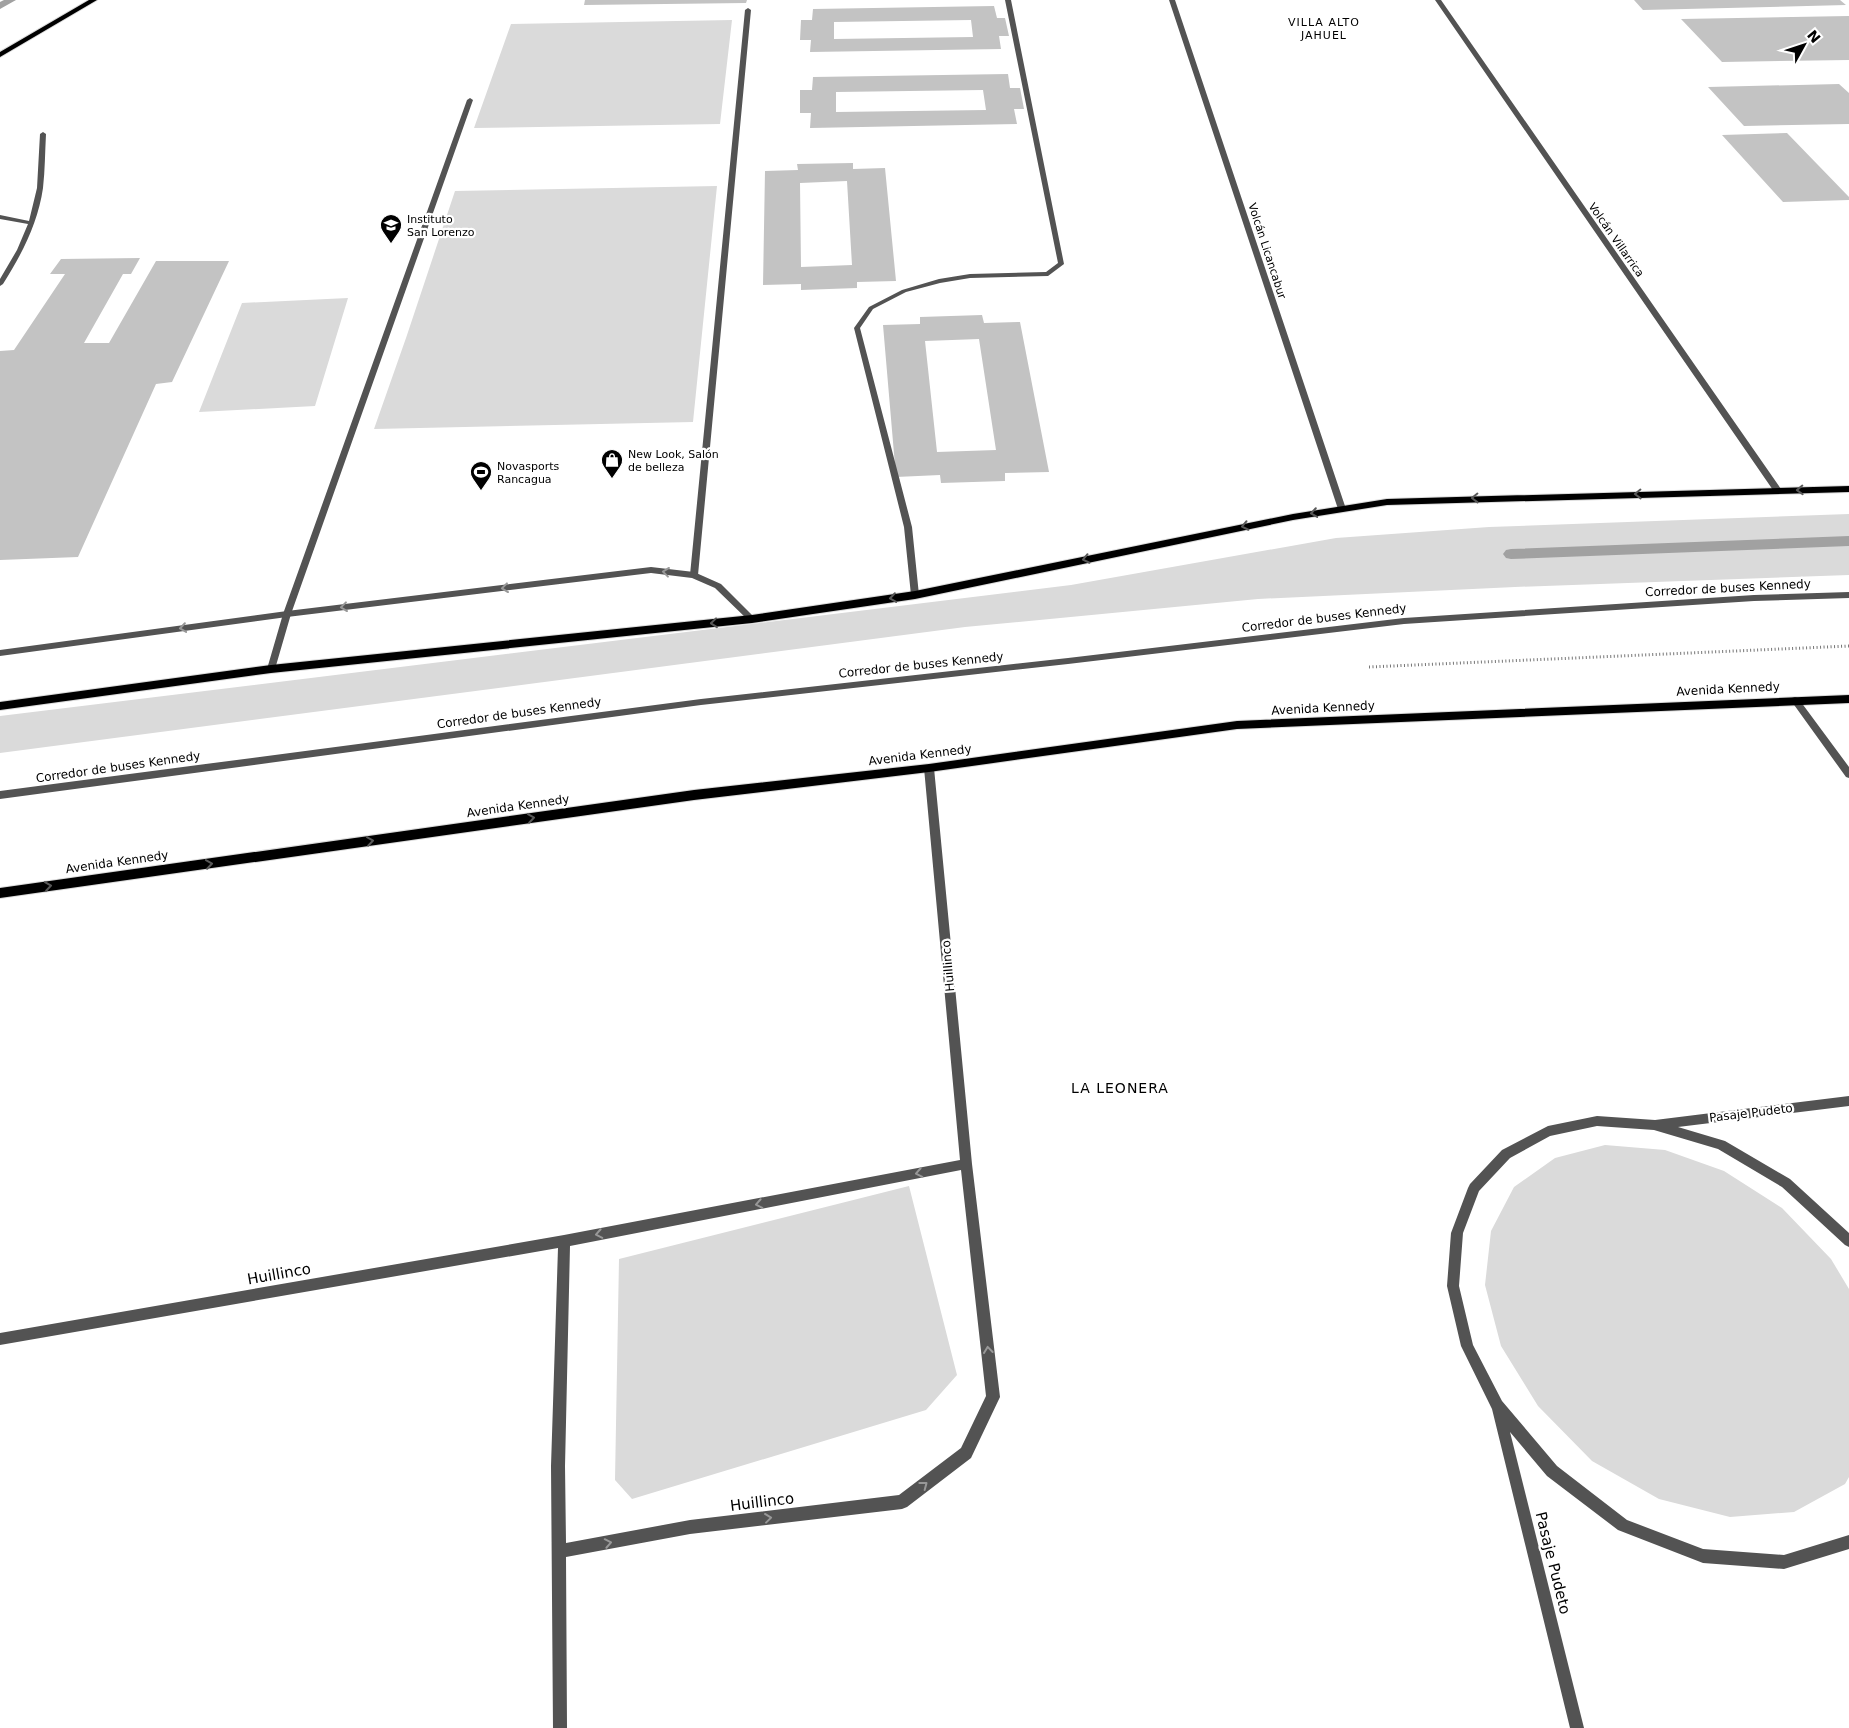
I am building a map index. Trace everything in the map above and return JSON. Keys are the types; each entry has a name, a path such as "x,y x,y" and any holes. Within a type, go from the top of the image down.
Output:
{"main road":[{"path":"0,55 94,0"},
{"path":"0,706 271,669 752,619 915,595 1293,516 1386,502 1437,499 1849,489"},
{"name":"Avenida Kennedy","path":"0,892 694,795 930,768 1238,725 1849,699"}],"street":[{"path":"915,595 908,527 857,328 871,308 904,291 939,281 970,276 1048,274 1061,264 1008,0"},
{"name":"Volcán Licancabur","path":"1172,0 1342,509"},
{"name":"Volcán Villarrica","path":"1438,0 1778,491"},
{"path":"694,575 748,10"},
{"path":"271,669 287,614 470,100"},
{"path":"0,284 32,223 40,189 43,134"},
{"path":"0,217 32,223"},
{"path":"0,653 287,614 651,570 694,575 718,586 752,619"},
{"name":"Corredor de buses Kennedy","path":"0,795 701,702 1404,621 1754,598 1849,595"},
{"path":"1795,700 1849,774"},
{"name":"Huillinco","path":"560,1552 690,1527 902,1502 966,1453 993,1397 966,1164 930,768"},
{"name":"Pasaje Pudeto","path":"1577,1728 1497,1406 1467,1346 1453,1286 1457,1233 1474,1188 1506,1154 1548,1131 1597,1121 1654,1125 1849,1101"},
{"name":"Pasaje Pudeto","path":"1654,1125 1721,1145 1778,1179 1794,1190 1849,1242"},
{"name":"Huillinco","path":"0,1339 564,1241 966,1164"},
{"path":"560,1728 558,1466 564,1241"},
{"name":"Pasaje Pudeto","path":"1497,1406 1552,1471 1623,1525 1703,1556 1784,1562 1849,1542"}],"shaded area":[{"path":"732,20 720,124 474,128 511,24"},
{"path":"717,186 693,422 374,429 455,191"},
{"path":"348,298 315,406 199,412 242,303"},
{"path":"1849,514 1849,575 1515,587 1258,599 965,627 0,753 0,716 1071,585 1336,538 1489,527"},
{"path":"1605,1145 1665,1150 1724,1171 1782,1208 1831,1259 1849,1289 1849,1477 1845,1484 1794,1512 1730,1517 1659,1499 1592,1461 1538,1406 1501,1346 1485,1285 1491,1231 1514,1187 1555,1158"},
{"path":"909,1186 957,1375 926,1410 632,1499 615,1480 619,1259"}],"building":[{"path":"585,0 747,0 746,3 584,5"},
{"path":"1634,0 1840,0 1846,5 1643,10"},
{"path":"994,6 997,18 1005,18 1009,36 999,36 1001,49 810,52 811,40 800,40 801,20 812,20 813,9","holes":["971,20 973,37 834,39 834,22"]},
{"path":"1849,16 1849,60 1722,62 1681,19"},
{"path":"1008,74 1010,88 1020,88 1024,109 1014,109 1017,124 810,128 811,113 800,113 800,90 812,90 813,77","holes":["983,90 986,110 836,112 836,92"]},
{"path":"1839,84 1849,93 1849,124 1744,126 1708,87"},
{"path":"1787,133 1849,197 1849,200 1783,202 1722,135"},
{"path":"853,163 853,169 885,168 896,281 857,282 857,288 801,290 801,284 763,285 765,171 798,170 797,164","holes":["847,181 852,265 801,267 800,183"]},
{"path":"140,258 131,274 123,274 84,343 109,343 156,261 229,261 172,382 156,384 78,557 0,560 0,351 14,350 65,274 50,274 61,259"},
{"path":"982,315 984,323 1020,322 1049,472 1005,473 1005,481 941,483 940,475 896,477 883,325 920,324 920,317","holes":["979,339 996,450 937,452 925,341"]}],"waterway":[{"path":"0,6 11,0"},
{"path":"1511,554 1849,541"}],"place":[{"name":"Instituto San Lorenzo","path":"391,244"},
{"name":"New Look, Salón de belleza","path":"612,479"},
{"name":"Novasports Rancagua","path":"481,491"}],"district":[{"name":"VILLA ALTO JAHUEL","path":"1324,28"},
{"name":"LA LEONERA","path":"1120,1088"}]}
